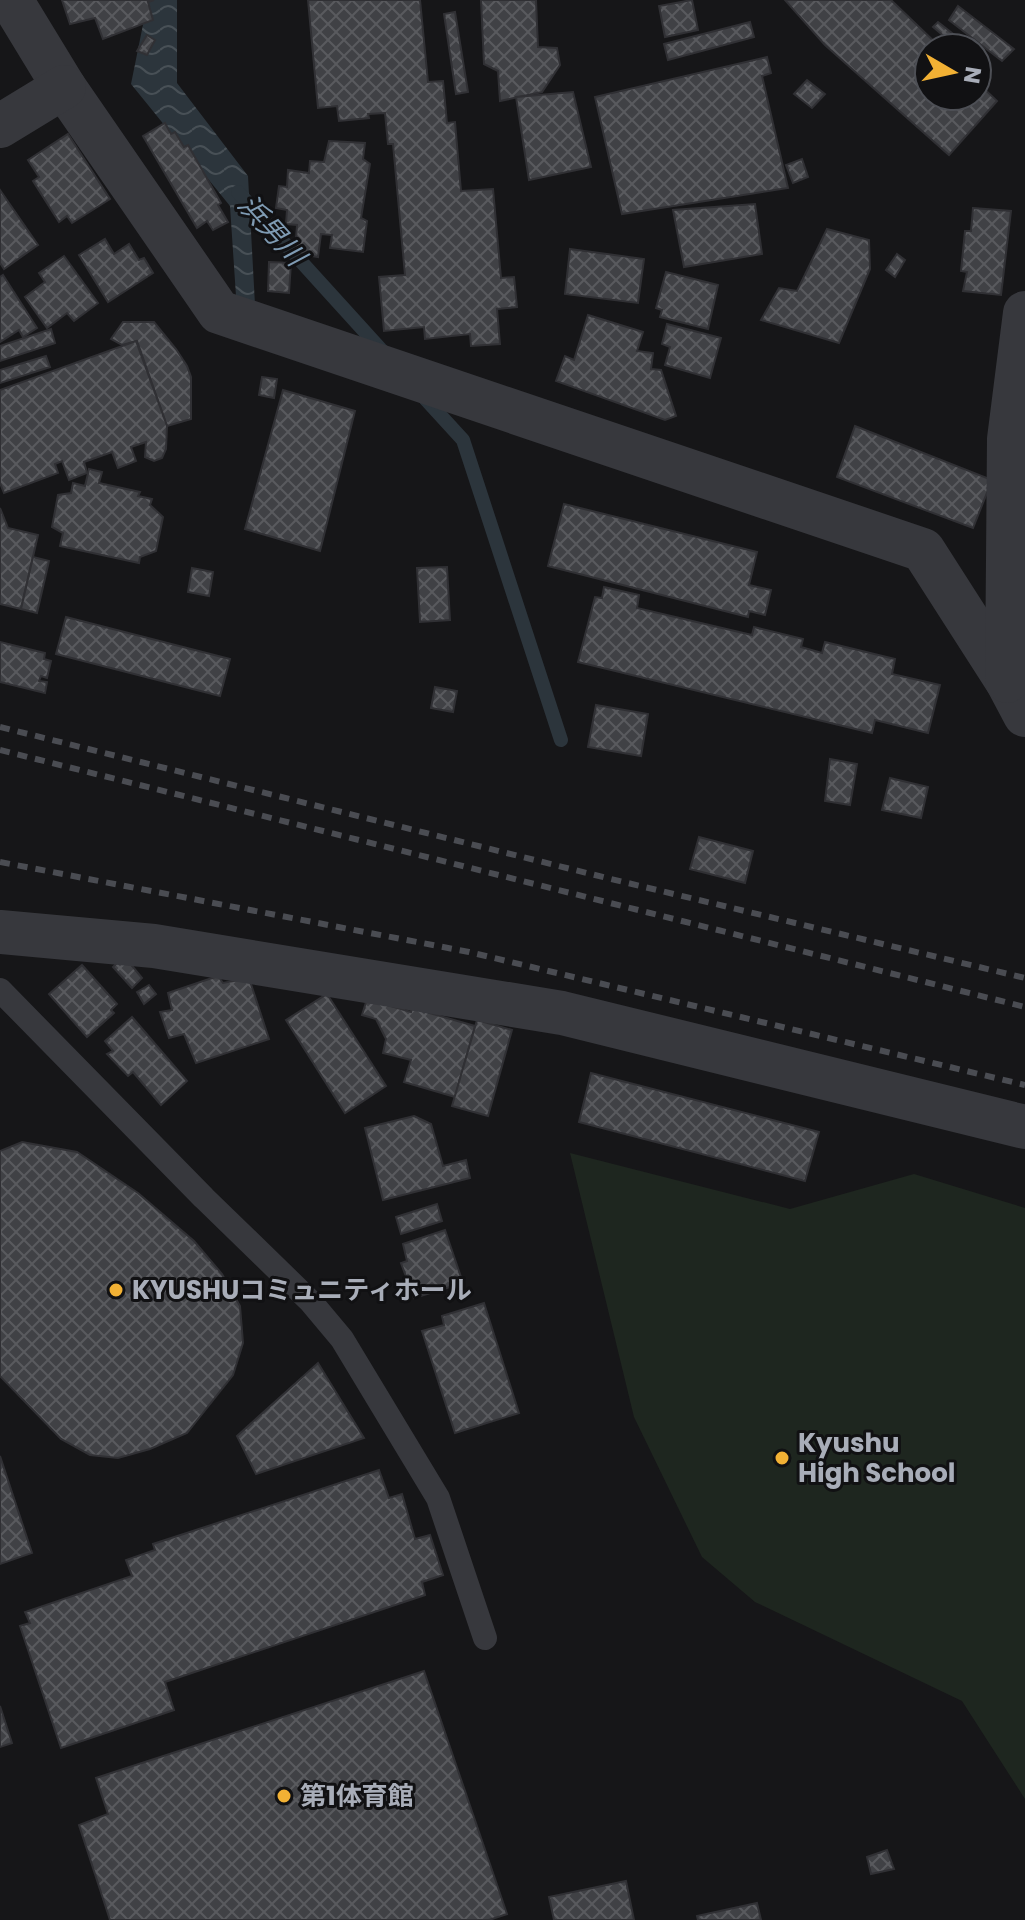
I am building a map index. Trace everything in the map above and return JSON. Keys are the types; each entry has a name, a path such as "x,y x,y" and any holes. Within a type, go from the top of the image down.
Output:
{"street":[{"path":"11,0 64,87 219,312 923,550 1016,698"},
{"path":"0,126 64,87"},
{"path":"1016,698 1009,439 1025,313"},
{"path":"0,932 154,946 562,1013 1025,1127"}],"lane":[{"path":"0,990 311,1302 342,1339 438,1498 485,1638"}],"shaded area":[{"path":"570,1153 790,1209 914,1174 1025,1208 1025,1799 962,1701 755,1602 702,1557 634,1417"}],"water":[{"path":"148,0 177,0 177,83 248,176 255,305 236,296 230,206 131,84"}],"building":[{"path":"62,0 154,0 148,2 153,20 103,39 95,18 70,24"},
{"path":"308,0 420,0 428,82 443,81 447,123 455,122 461,191 493,189 501,278 514,277 517,307 497,309 500,344 471,346 470,334 425,339 424,327 384,331 379,277 405,275 393,144 388,144 385,113 339,121 337,106 318,108"},
{"path":"481,0 536,0 538,47 557,48 560,65 542,92 500,101 498,71 484,64"},
{"path":"692,0 698,30 665,37 659,6"},
{"path":"785,0 891,0 924,32 913,32 913,112 987,112 949,155 825,45"},
{"path":"958,6 992,32 965,32 949,20"},
{"path":"455,12 468,92 456,94 444,14"},
{"path":"750,22 754,37 668,60 664,44"},
{"path":"938,22 951,32 939,32 933,27"},
{"path":"993,33 1014,49 1002,61 993,54"},
{"path":"147,35 155,40 147,55 137,51"},
{"path":"767,57 771,73 762,76 788,188 622,214 595,97"},
{"path":"807,80 825,94 812,108 794,94"},
{"path":"573,92 591,167 529,180 516,97"},
{"path":"165,123 184,147 188,145 221,203 218,205 228,222 213,230 207,221 197,228 143,136"},
{"path":"68,134 110,199 72,223 67,216 59,222 33,181 39,177 28,160"},
{"path":"329,141 365,143 363,159 370,164 361,218 367,221 363,252 330,248 332,235 321,234 318,257 295,253 297,225 286,224 287,210 276,208 279,186 287,187 288,170 309,173 310,161 324,162"},
{"path":"802,159 808,177 793,183 786,165"},
{"path":"0,190 38,245 4,269 0,263"},
{"path":"755,204 762,254 684,267 673,210"},
{"path":"973,208 1011,211 1001,295 963,291 967,272 961,271 965,231 971,231"},
{"path":"827,229 869,240 870,269 839,343 761,320 779,288 797,291"},
{"path":"105,239 114,254 129,244 139,260 144,258 153,273 108,302 79,255"},
{"path":"570,249 644,259 638,303 565,294"},
{"path":"897,254 905,260 895,277 886,270"},
{"path":"64,256 98,303 74,321 67,313 47,328 25,297 45,282 39,273"},
{"path":"269,262 291,263 289,293 268,291"},
{"path":"666,272 718,285 708,329 660,317 662,310 656,308"},
{"path":"3,275 37,328 23,337 19,330 0,342 0,277"},
{"path":"588,315 643,332 637,351 653,353 651,369 661,370 676,416 665,420 556,381 565,356 574,360"},
{"path":"123,322 154,322 176,349 191,377 191,419 167,426 137,341 122,345 111,339"},
{"path":"667,324 721,338 710,378 665,365 670,347 662,344"},
{"path":"51,329 55,343 0,361 0,346"},
{"path":"136,341 167,426 166,449 162,458 154,461 145,457 146,442 131,447 136,461 118,468 112,452 84,462 87,473 69,480 62,461 55,464 58,473 4,493 0,483 0,390"},
{"path":"46,356 50,367 0,383 0,370"},
{"path":"262,377 277,379 274,398 259,395"},
{"path":"283,390 355,411 320,551 245,529"},
{"path":"855,426 992,480 973,528 837,477"},
{"path":"89,469 102,472 99,483 140,492 138,496 152,499 150,505 163,517 156,551 140,557 139,563 60,546 63,533 52,527 58,495 71,493 73,483 85,486"},
{"path":"564,504 757,552 749,585 771,590 765,615 749,611 748,617 548,566"},
{"path":"0,508 8,528 38,535 21,609 0,604"},
{"path":"33,557 49,561 37,613 21,609"},
{"path":"447,567 450,620 420,622 417,568"},
{"path":"192,568 213,572 209,596 188,592"},
{"path":"604,587 639,595 637,608 752,635 754,627 803,639 801,647 822,653 825,642 895,659 892,674 940,685 928,733 875,720 872,733 578,662 595,597 602,598"},
{"path":"66,617 230,659 220,696 56,654"},
{"path":"0,642 45,653 44,659 51,661 47,678 41,676 39,681 47,682 45,693 0,682"},
{"path":"435,687 457,691 453,712 431,708"},
{"path":"596,705 648,714 641,756 588,747"},
{"path":"830,759 857,764 850,805 825,801"},
{"path":"890,778 928,787 921,818 882,810"},
{"path":"699,837 753,851 745,883 690,869"},
{"path":"124,956 142,978 132,988 113,967"},
{"path":"82,965 117,1004 111,1010 114,1013 87,1037 49,994"},
{"path":"218,976 223,983 249,978 269,1039 196,1063 184,1034 169,1038 160,1012 172,1010 168,993"},
{"path":"149,985 156,994 144,1004 137,992"},
{"path":"327,994 386,1086 345,1113 286,1020"},
{"path":"367,999 475,1026 455,1097 404,1082 411,1060 383,1053 386,1039 376,1019 362,1015"},
{"path":"132,1017 187,1081 161,1105 133,1072 128,1076 107,1054 113,1051 105,1041"},
{"path":"477,1020 512,1030 488,1116 452,1106"},
{"path":"591,1073 819,1132 805,1181 579,1122"},
{"path":"414,1116 431,1124 443,1166 466,1160 470,1178 383,1200 365,1128"},
{"name":"KYUSHUコミュニティホール","path":"22,1142 77,1152 138,1193 194,1241 222,1274 240,1306 243,1343 233,1375 187,1433 150,1449 118,1458 90,1455 61,1439 0,1376 0,1151"},
{"path":"437,1204 442,1221 401,1234 396,1217"},
{"path":"445,1230 463,1283 414,1298 401,1263 407,1261 403,1244"},
{"path":"484,1303 519,1413 455,1433 422,1331 444,1325 442,1316"},
{"path":"318,1363 364,1438 256,1474 237,1436"},
{"path":"0,1456 32,1553 0,1564"},
{"path":"379,1470 389,1498 402,1494 415,1539 430,1535 443,1575 422,1582 425,1595 165,1682 174,1710 61,1748 20,1626 30,1623 25,1612 132,1576 126,1560 155,1550 153,1544"},
{"name":"第1体育館","path":"424,1671 507,1914 489,1920 110,1920 79,1825 108,1814 96,1778"},
{"path":"0,1706 12,1743 0,1747"},
{"path":"887,1850 894,1869 871,1874 867,1857"},
{"path":"626,1881 634,1920 554,1920 549,1897"},
{"path":"757,1903 761,1920 698,1920 697,1916"}],"waterway":[{"name":"浜男川","path":"238,192 385,354"},
{"path":"420,393 463,440 561,740"}],"railway":[{"path":"0,727 1025,978"},
{"path":"0,750 1025,1007"},
{"path":"0,862 469,952 1025,1085"}],"place":[{"name":"KYUSHUコミュニティホール","path":"116,1290"},
{"name":"Kyushu High School","path":"782,1458"},
{"name":"第1体育館","path":"284,1796"}]}
